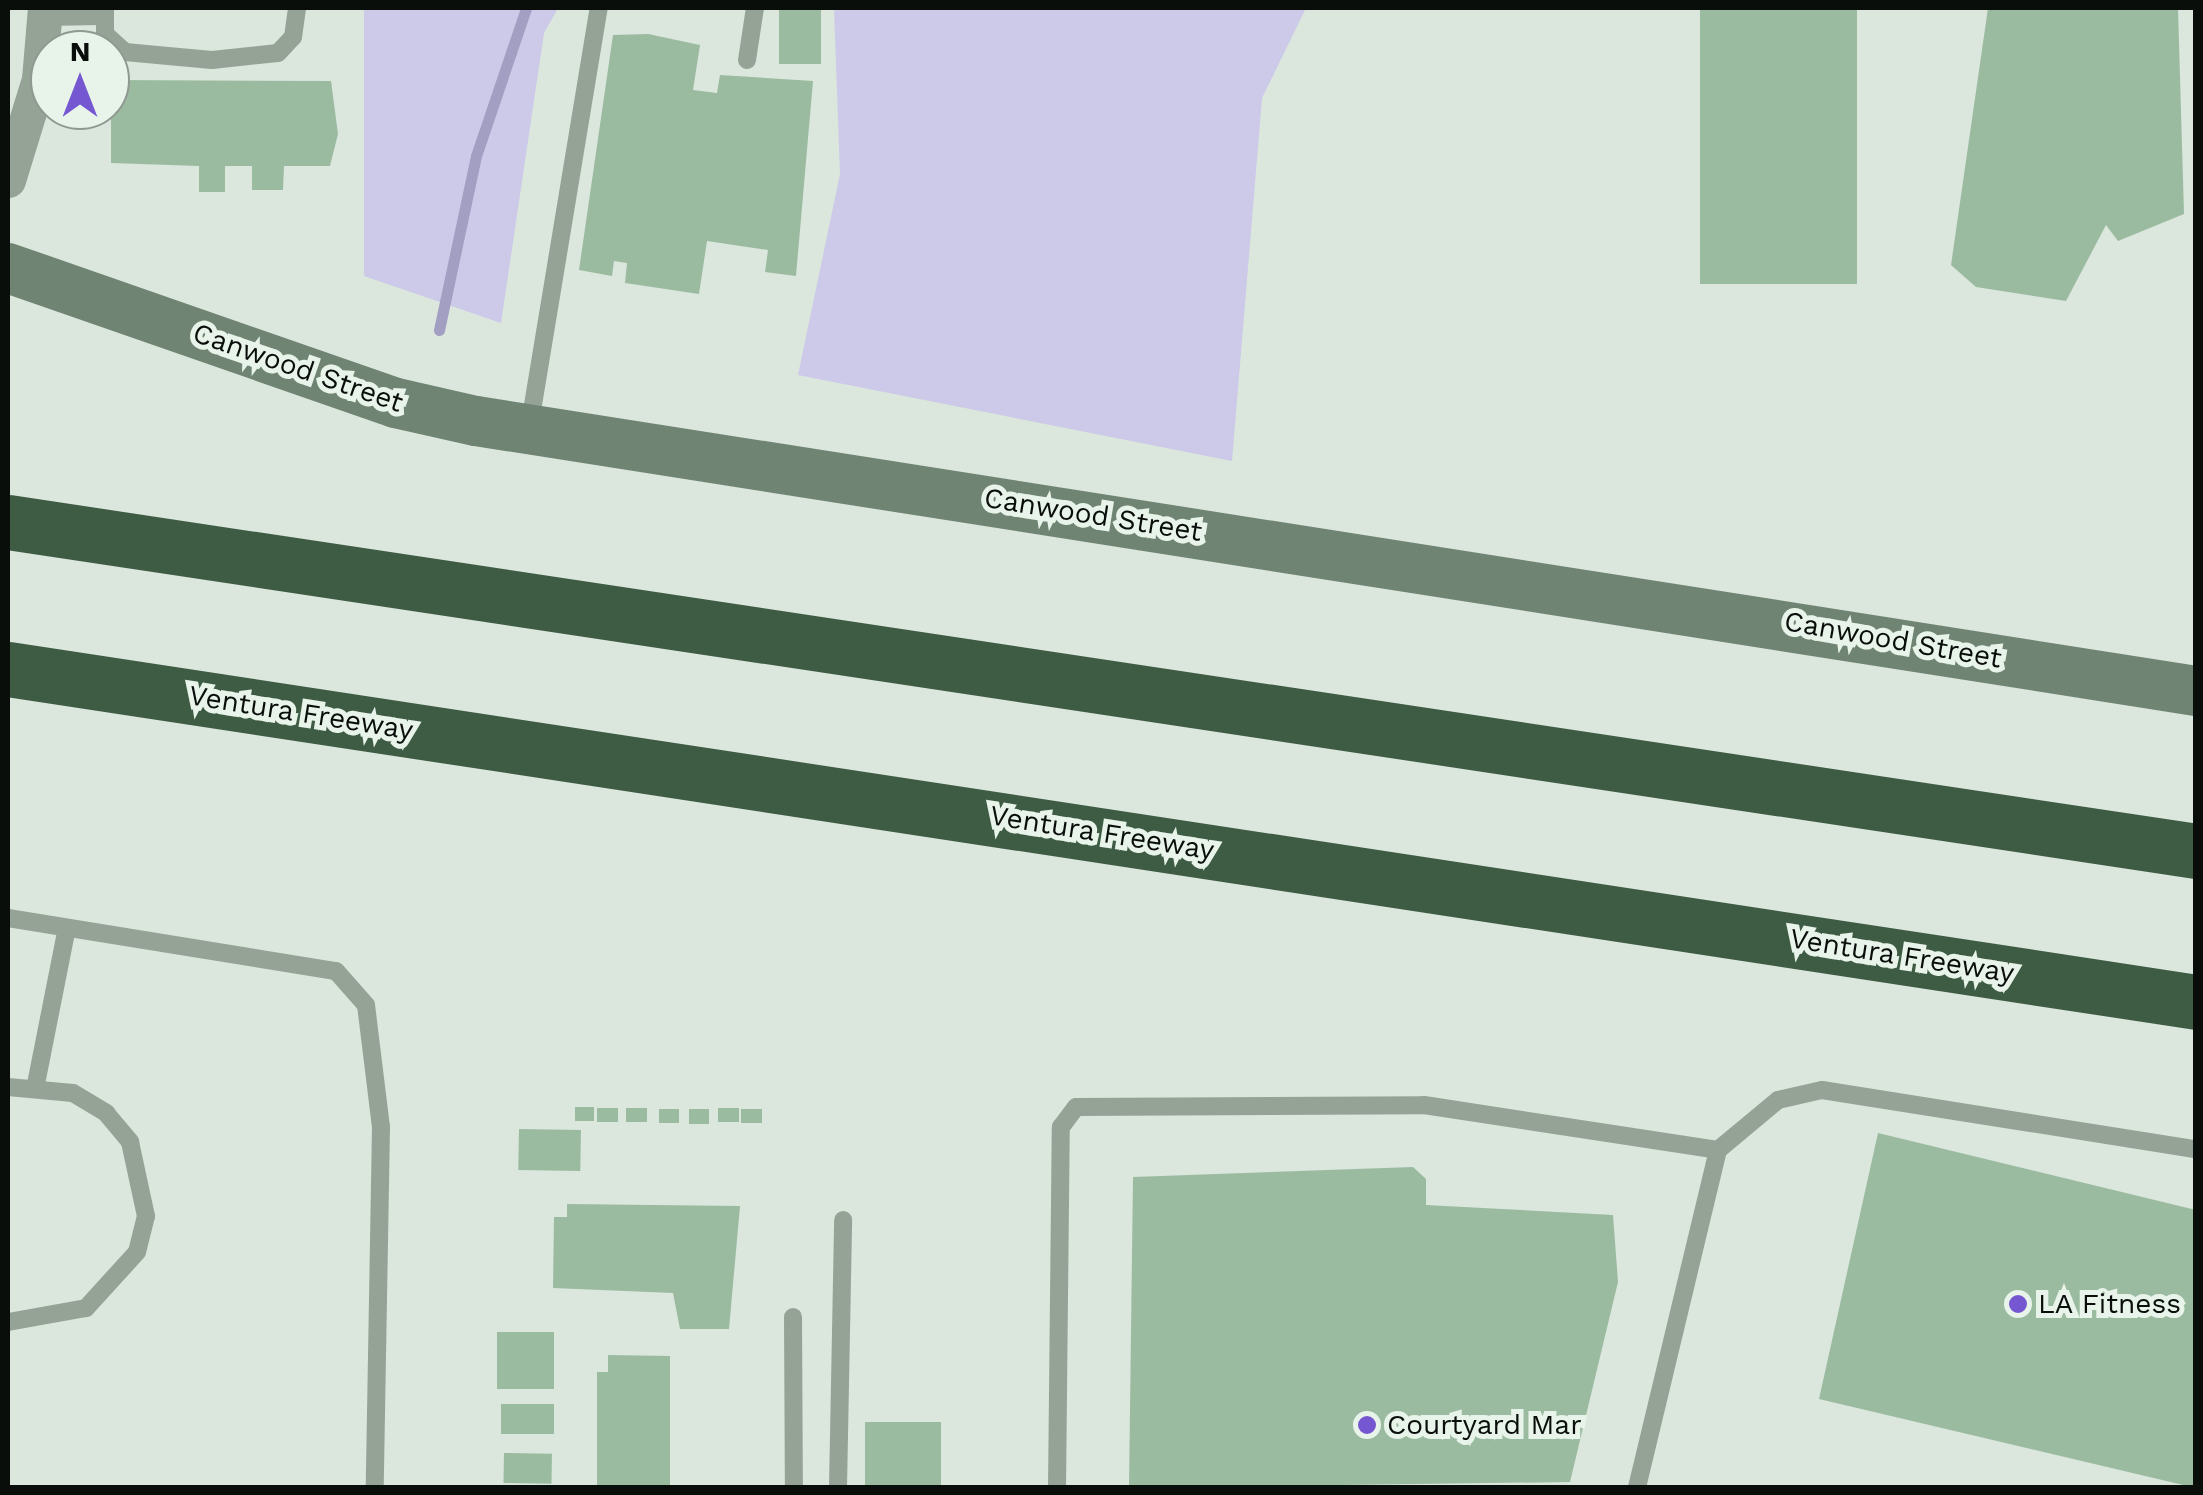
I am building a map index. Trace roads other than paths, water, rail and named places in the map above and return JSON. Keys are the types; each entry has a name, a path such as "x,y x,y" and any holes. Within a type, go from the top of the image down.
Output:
{"highway":[{"path":"8,522 2196,851"},
{"name":"Ventura Freeway","path":"8,669 2196,1002"}],"street":[{"path":"8,180 38,79 45,12"},
{"name":"Canwood Street","path":"8,268 396,403 529,429 2196,691"}],"lane":[{"path":"45,12 103,12 125,52 247,59 278,53 294,38 297,8"},
{"path":"529,429 599,8"},
{"path":"747,60 756,8"},
{"path":"8,918 336,971 366,1004 381,1128 375,1488"},
{"path":"36,1084 67,928"},
{"path":"8,1086 36,1084 106,1113 130,1142 146,1216 136,1252 86,1308 8,1322"},
{"path":"1637,1488 1718,1150 1778,1100 1822,1090 2196,1149"},
{"path":"1057,1488 1061,1128 1076,1107 1424,1105 1718,1150"},
{"path":"838,1488 842,1220"},
{"path":"793,1317 794,1488"}],"waterway":[{"path":"439,330 476,156 526,8"}],"place":[{"name":"LA Fitness","path":"2018,1304"},
{"name":"Courtyard Mar","path":"1367,1425"}]}
